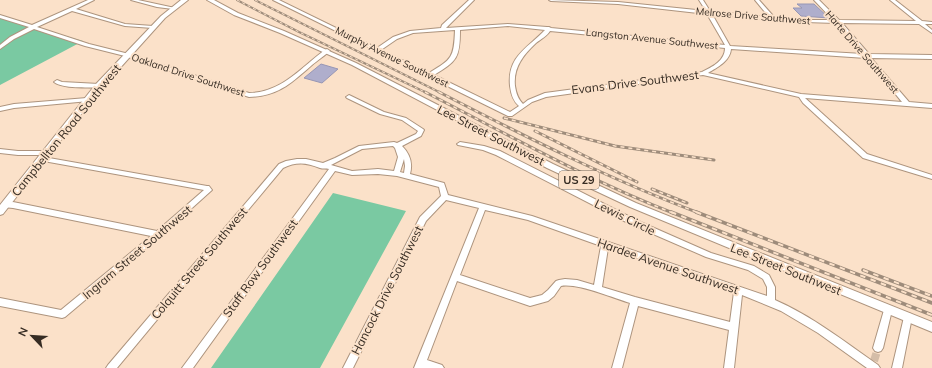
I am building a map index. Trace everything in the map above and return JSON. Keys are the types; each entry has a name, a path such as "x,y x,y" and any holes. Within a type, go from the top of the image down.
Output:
{"main road":[{"name":"Campbellton Road Southwest","path":"0,212 98,86 152,27 177,4 185,0"},
{"path":"177,4 191,0"},
{"name":"Lee Street Southwest","path":"210,0 236,14 327,51 602,191 680,226 932,327"}],"street":[{"path":"0,47 12,38 33,27 92,0"},
{"path":"132,0 152,5 177,4"},
{"name":"Murphy Avenue Southwest","path":"275,0 510,114"},
{"path":"444,29 444,26 472,0"},
{"name":"Melrose Drive Southwest","path":"551,0 618,1 774,20 932,23"},
{"path":"701,0 728,47 727,55 723,62 715,68 703,73"},
{"path":"758,0 774,20"},
{"name":"Harte Drive Southwest","path":"816,0 839,22 907,104"},
{"path":"892,0 932,32"},
{"path":"72,9 125,25 152,27"},
{"name":"Oakland Drive Southwest","path":"0,16 87,45 127,55 249,95 262,95 281,88 327,51"},
{"name":"Langston Avenue Southwest","path":"377,50 395,38 405,34 444,29 508,24 728,47 866,56 932,56"},
{"path":"429,76 449,63 456,56 458,50 458,28"},
{"path":"522,106 516,101 512,88 512,76 515,65 526,48 547,32 549,28"},
{"name":"Evans Drive Southwest","path":"510,114 537,97 558,92 703,73 801,96 932,106"},
{"path":"56,82 61,84 98,86"},
{"path":"801,96 805,102 865,156 932,177"},
{"path":"349,97 382,113 404,119 421,130 419,135 397,146"},
{"path":"0,109 14,106 86,100"},
{"path":"322,166 361,147 368,145 394,144 406,155 409,161 409,169 406,176"},
{"name":"Lewis Circle","path":"460,144 484,148 498,153 640,225 709,255 751,268 766,277 771,287 771,303"},
{"path":"396,174 401,157 397,146"},
{"path":"0,151 18,153 46,153"},
{"name":"Ingram Street Southwest","path":"0,302 58,314 68,311 208,190 207,188 48,160 40,160"},
{"name":"Colquitt Street Southwest","path":"111,368 281,166 291,161 298,160 322,166"},
{"path":"322,166 353,173 383,172 396,174 442,185 445,197"},
{"name":"Staff Row Southwest","path":"187,368 333,169"},
{"name":"Hardee Avenue Southwest","path":"445,197 530,218 738,290 784,308 821,330 874,365"},
{"name":"Hancock Drive Southwest","path":"348,368 423,219 445,197"},
{"path":"6,205 13,205 158,234"},
{"path":"439,368 420,365 484,206"},
{"path":"597,289 605,244"},
{"path":"455,277 530,302 545,298 552,293 559,283 565,282 597,289 635,301 733,327"},
{"path":"729,368 738,290"},
{"path":"617,368 635,301"},
{"path":"878,348 888,310"},
{"path":"897,368 908,317"}],"green space":[{"path":"0,17 83,41 0,85"},
{"path":"333,193 406,211 320,368 211,368"}],"building":[{"path":"797,4 814,4 829,18 801,16 793,8 802,8"},
{"path":"321,64 338,69 322,83 304,78"}],"tunnel":[{"path":"874,361 878,348"}],"railway":[{"path":"237,0 299,32 426,93"},
{"path":"255,0 439,92"},
{"path":"439,92 535,141 632,186 699,213"},
{"path":"426,93 579,171 673,213"},
{"path":"504,118 615,146 714,160"},
{"path":"535,131 637,182"},
{"path":"652,189 687,203"},
{"path":"671,212 932,315"},
{"path":"696,212 932,303"},
{"path":"863,270 932,296"}]}
